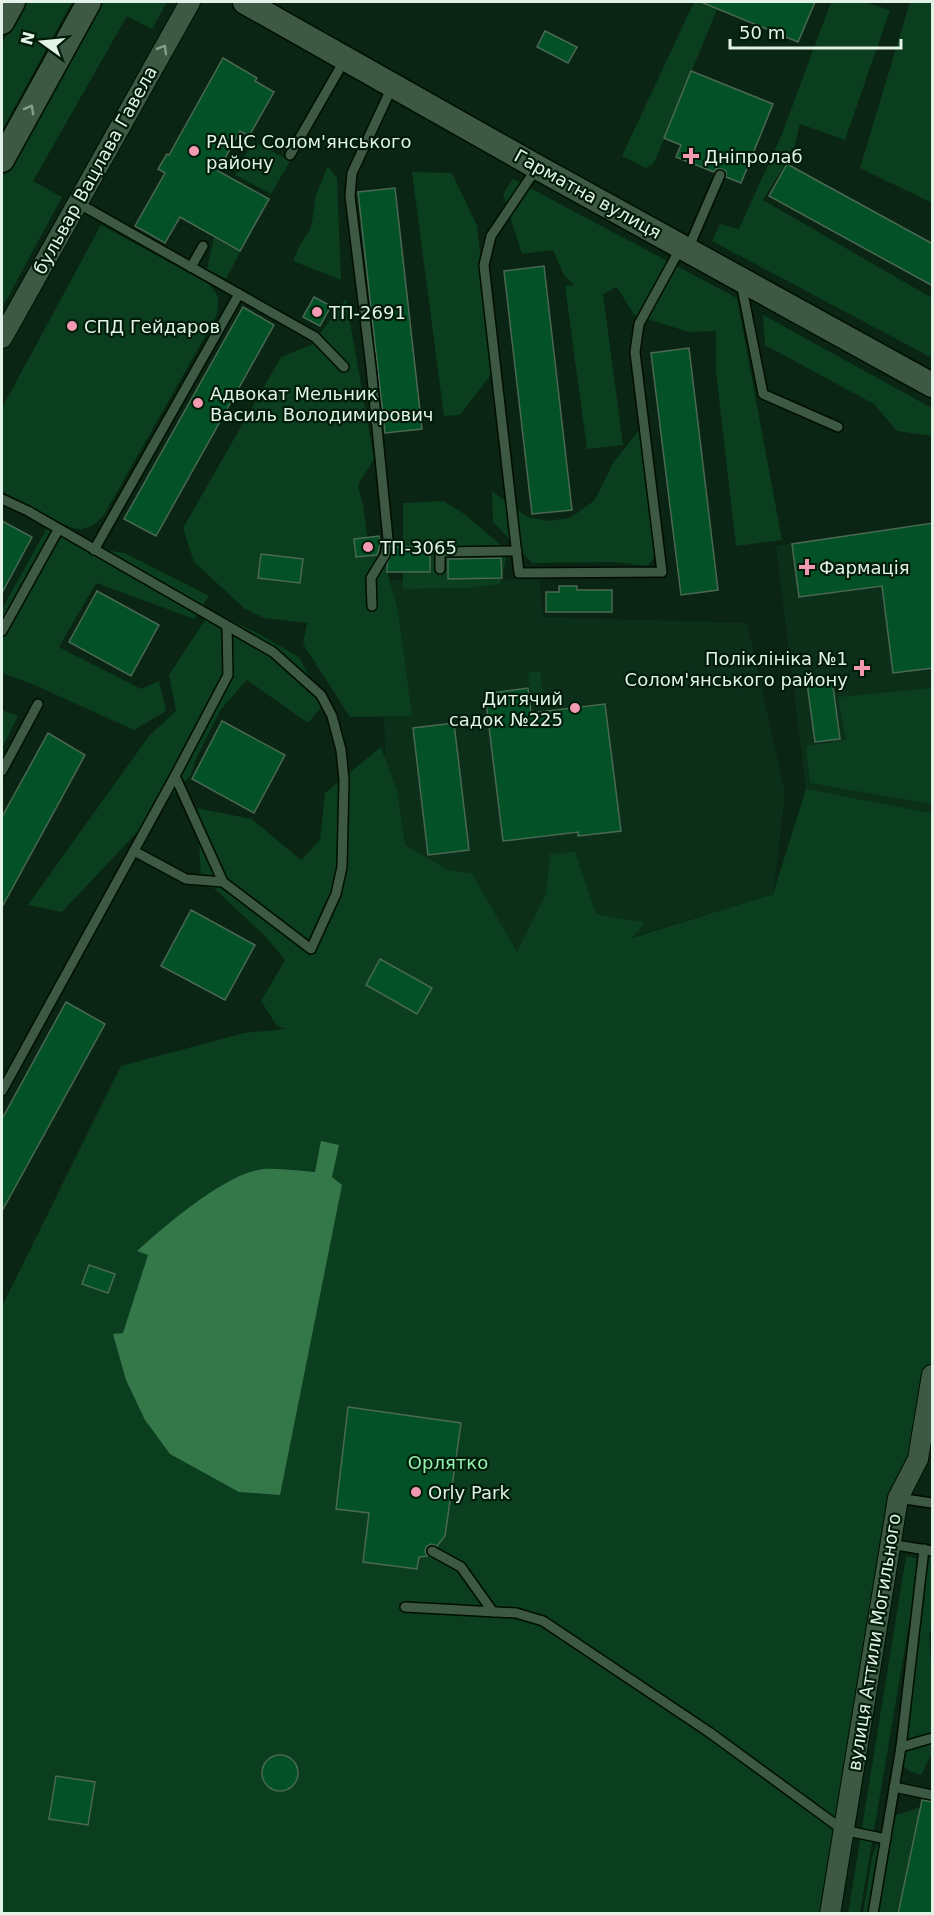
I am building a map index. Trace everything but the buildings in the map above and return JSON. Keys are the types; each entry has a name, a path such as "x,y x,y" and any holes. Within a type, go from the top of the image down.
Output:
{"street":[{"path":"2,22 13,2"},
{"path":"2,160 89,2"},
{"name":"бульвар Вацлава Гавела","path":"2,338 76,202 190,2"},
{"name":"Гарматна вулиця","path":"245,2 537,167 933,385"},
{"name":"вулиця Аттили Могильного","path":"830,1914 898,1498 921,1459 933,1375"}],"lane":[{"path":"290,155 346,59"},
{"path":"372,606 371,578 386,555 388,538 371,367 350,196 352,173 393,85"},
{"path":"537,167 491,236 484,265 519,573 662,572 635,352 639,324 685,247 720,175"},
{"path":"76,202 315,337 345,367"},
{"path":"191,267 203,246"},
{"path":"740,278 763,394 838,427"},
{"path":"94,550 239,294"},
{"path":"2,499 28,511 273,652 321,695 332,716 338,738 344,780 342,867 336,894 310,949 224,882 175,776"},
{"path":"2,631 58,530"},
{"path":"440,569 440,552 517,551"},
{"path":"2,1091 228,675 227,626"},
{"path":"2,771 38,704"},
{"path":"134,851 186,879 224,882"},
{"path":"898,1498 933,1503"},
{"path":"873,1914 901,1747 928,1550 890,1544"},
{"path":"432,1551 461,1567 493,1612"},
{"path":"405,1607 516,1613 543,1621 689,1719 843,1830 886,1839"},
{"path":"901,1747 933,1738"},
{"path":"894,1787 933,1795"}],"shaded area":[{"name":"Поліклініка №1 Солом'янського району","path":"932,523 932,813 806,789 776,546"},
{"name":"Дитячий садок №225","path":"539,579 543,617 747,623 785,793 773,894 445,994 391,950 380,580"},
{"path":"321,1141 339,1145 332,1177 342,1185 280,1495 239,1492 170,1454 145,1420 126,1380 113,1334 123,1333 148,1255 137,1251 197,1202 249,1172 283,1169 315,1172"}],"green space":[{"path":"24,2 72,2 2,130 2,44"},
{"path":"99,2 167,2 152,29 127,16 33,181 62,197 2,308 2,178"},
{"path":"694,2 720,2 654,163 646,168 622,156"},
{"path":"831,2 865,2 890,10 845,140 800,124 793,152 763,200 932,298 932,358 712,241 720,224 739,229 782,134"},
{"path":"910,2 932,2 932,203 860,168"},
{"path":"253,141 290,161 271,194 235,175"},
{"path":"328,166 337,178 341,280 293,261 311,228 316,194"},
{"path":"412,172 452,173 477,226 493,372 460,415 444,416"},
{"path":"513,179 737,298 782,540 736,546 716,372 716,331 689,332 634,315 617,287 603,294 623,445 587,449 565,286 574,285 564,275 553,250 522,254 503,194"},
{"path":"101,225 207,283 217,294 218,306 216,317 104,515 93,525 80,529 53,519 2,491 2,408"},
{"path":"214,237 240,252 226,279 207,269"},
{"path":"346,299 374,459 358,485 368,541 381,550 398,611 412,716 350,717 303,644 307,623 264,618 245,609 194,562 183,528 281,357 311,345"},
{"path":"763,315 932,408 932,436 897,431 874,404 765,345"},
{"path":"639,430 654,549 654,557 648,566 614,562 532,563 493,522 492,491 527,517 549,521 570,518 595,500 613,463"},
{"path":"443,501 463,513 508,551 500,584 468,588 403,589 403,503"},
{"path":"47,528 98,549 125,553 209,596 194,619 96,583 59,647 141,689 159,681 166,711 134,730 2,673 2,609"},
{"path":"211,611 259,634 299,657 324,704 308,723 247,680 221,709 195,761 191,775 62,912 28,905 149,736 176,711 169,675"},
{"path":"540,671 544,702 532,704 528,673"},
{"path":"932,688 932,804 810,783 806,746 846,740 838,697"},
{"path":"2,710 18,716 2,748"},
{"name":"Орлятко","path":"381,747 397,791 405,845 448,870 472,874 517,952 546,894 550,854 575,852 596,914 645,923 632,938 773,894 806,789 932,813 932,1363 916,1458 827,1913 2,1913 2,1306 121,1066 244,1033 286,1029 277,1026 261,1001 285,960 265,936 201,876 197,808 252,819 301,860 320,840 325,793"},
{"path":"932,1552 932,1630 929,1632 932,1678 932,1753 921,1775 909,1771 894,1758 928,1557"},
{"path":"906,1556 920,1559 860,1913 848,1914"},
{"path":"918,1808 932,1812 932,1913 863,1914 872,1857 888,1818"}],"place":[{"name":"РАЦС Солом'янського району","path":"194,151"},
{"name":"Дніпролаб","path":"691,156"},
{"name":"ТП-2691","path":"317,312"},
{"name":"СПД Гейдаров","path":"72,326"},
{"name":"Адвокат Мельник Василь Володимирович","path":"198,403"},
{"name":"ТП-3065","path":"368,547"},
{"name":"Фармація","path":"807,567"},
{"name":"Поліклініка №1 Солом'янського району","path":"862,668"},
{"name":"Дитячий садок №225","path":"575,708"},
{"name":"Orly Park","path":"416,1492"}]}
